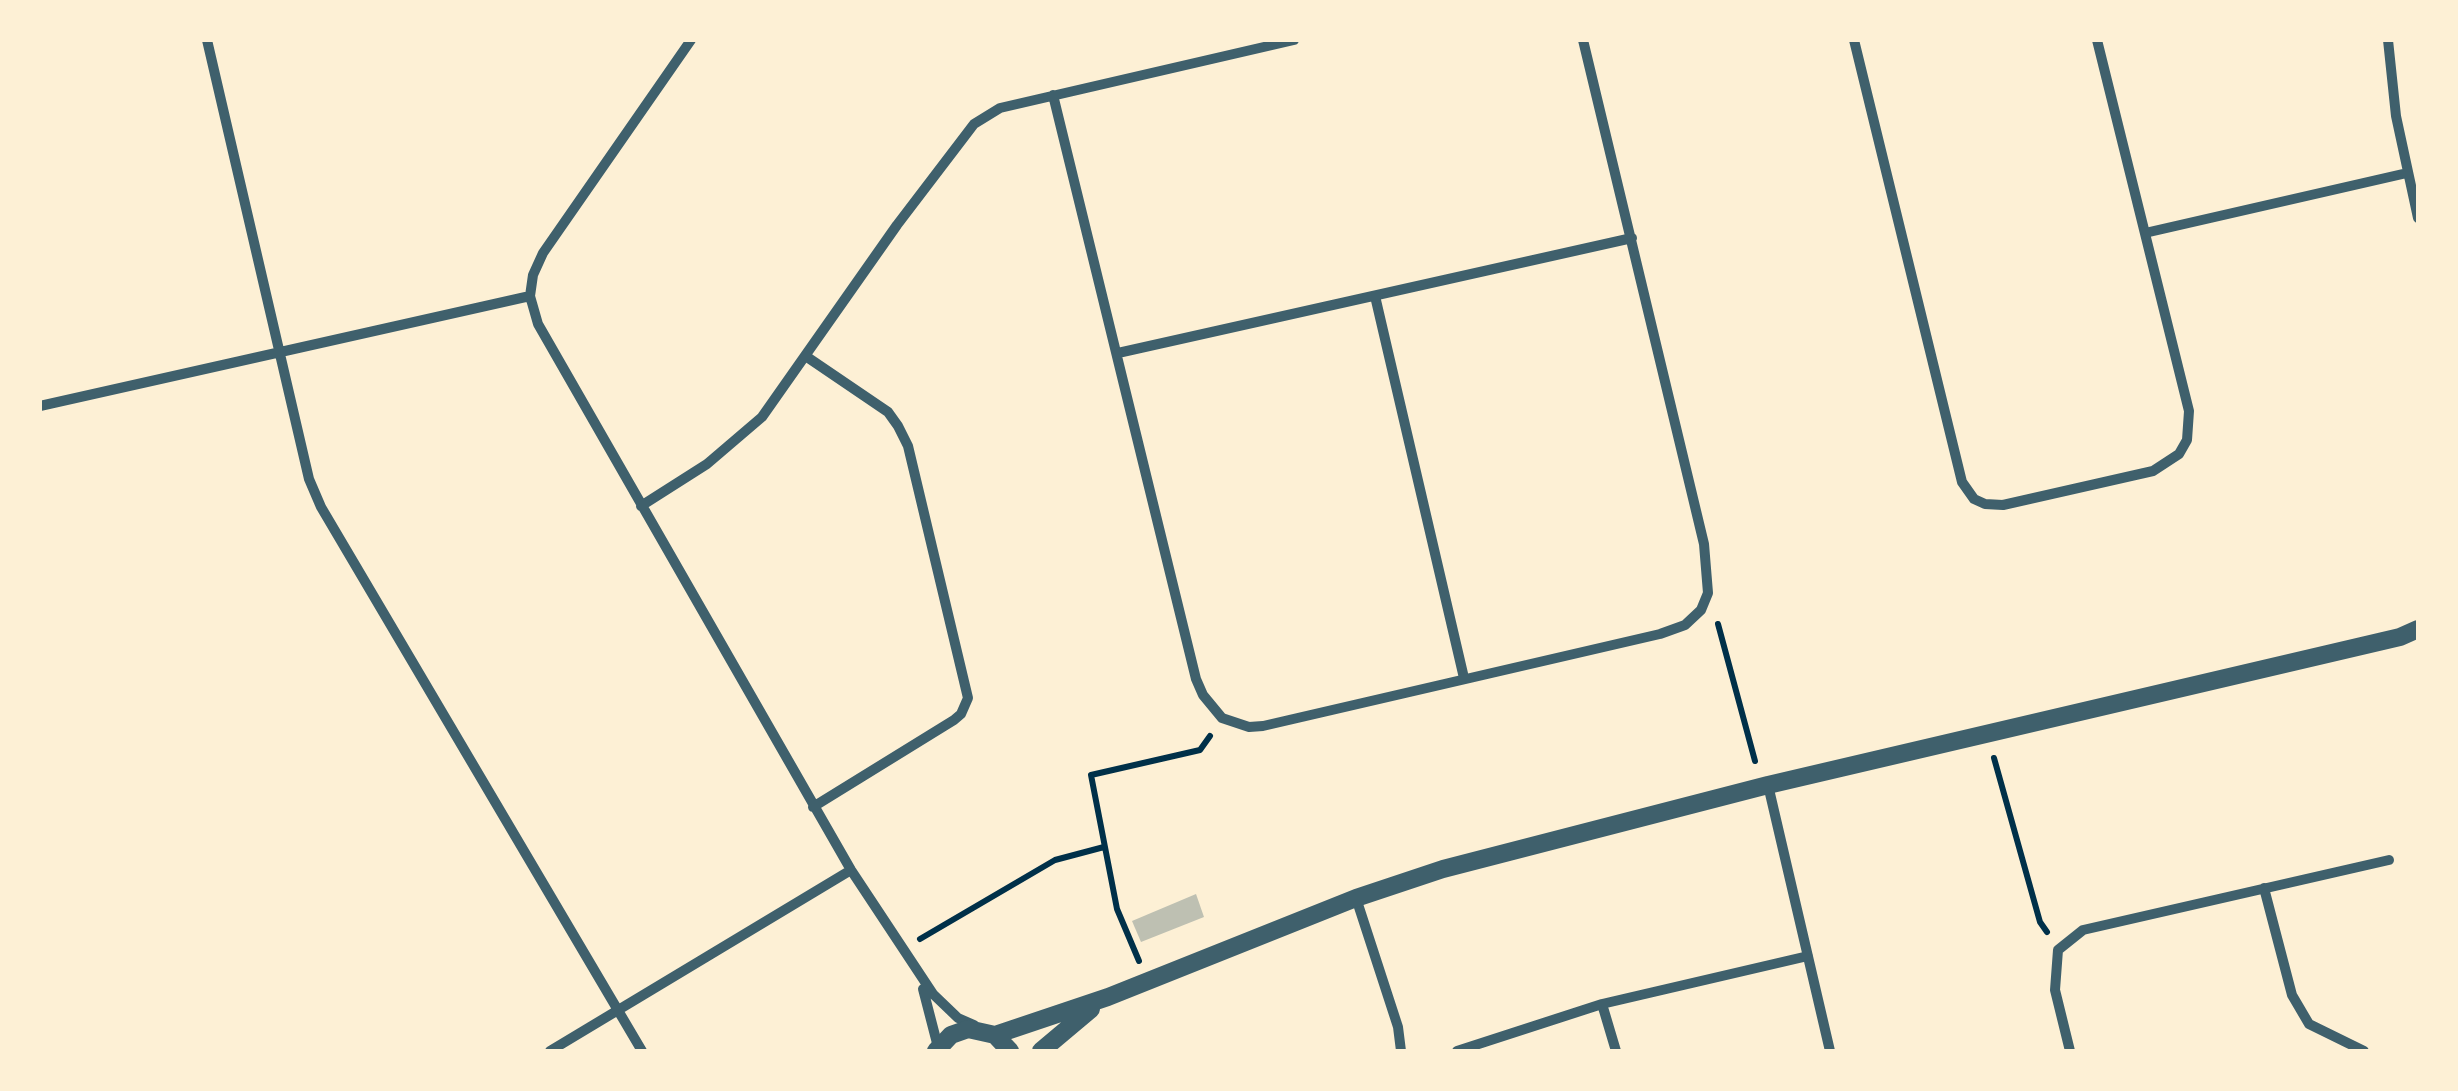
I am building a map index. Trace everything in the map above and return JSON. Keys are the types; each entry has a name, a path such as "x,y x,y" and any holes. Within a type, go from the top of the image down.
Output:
{"street":[{"path":"207,40 309,479 321,508 642,1051"},
{"path":"691,40 543,253 530,296 547,344 813,806 901,949 944,1006 958,1018 990,1033 1010,1051"},
{"path":"641,506 707,464 762,417 974,124 1000,108 1294,40"},
{"path":"1053,95 1196,679 1203,695 1222,718 1249,727 1264,726 1660,634 1685,625 1701,610 1708,593 1704,544 1584,40"},
{"path":"1854,40 1962,482 1974,499 2003,505 2153,471 2179,454 2187,440 2189,411 2097,40"},
{"path":"2388,40 2396,116 2418,218"},
{"path":"2145,233 2406,172"},
{"path":"1118,353 1632,238"},
{"path":"40,406 530,296"},
{"path":"1375,296 1464,678"},
{"path":"807,357 888,412 903,436 968,698 954,720 813,806"},
{"path":"937,1049 951,1035 968,1029 990,1033 1108,997 1356,898 1443,868 1768,785 2409,637 2418,629"},
{"path":"1768,785 1830,1051"},
{"path":"2070,1051 2055,990 2058,950 2083,930 2389,860"},
{"path":"550,1051 851,870"},
{"path":"2264,888 2292,994 2309,1024 2364,1051"},
{"path":"1356,898 1398,1027 1401,1051"},
{"path":"1457,1051 1602,1004 1808,956"},
{"path":"917,974 932,1015 937,1049"},
{"path":"1041,1051 1077,1018 1108,997"},
{"path":"1602,1004 1616,1051"}],"path":[{"path":"1701,610 1718,624 1750,752 1768,785"},
{"path":"1148,981 1117,909 1091,775 1200,750 1222,718"},
{"path":"1988,734 2040,922 2058,950"},
{"path":"901,949 1055,860 1104,848"}],"building":[{"path":"1196,894 1204,917 1141,942 1132,921"}]}
